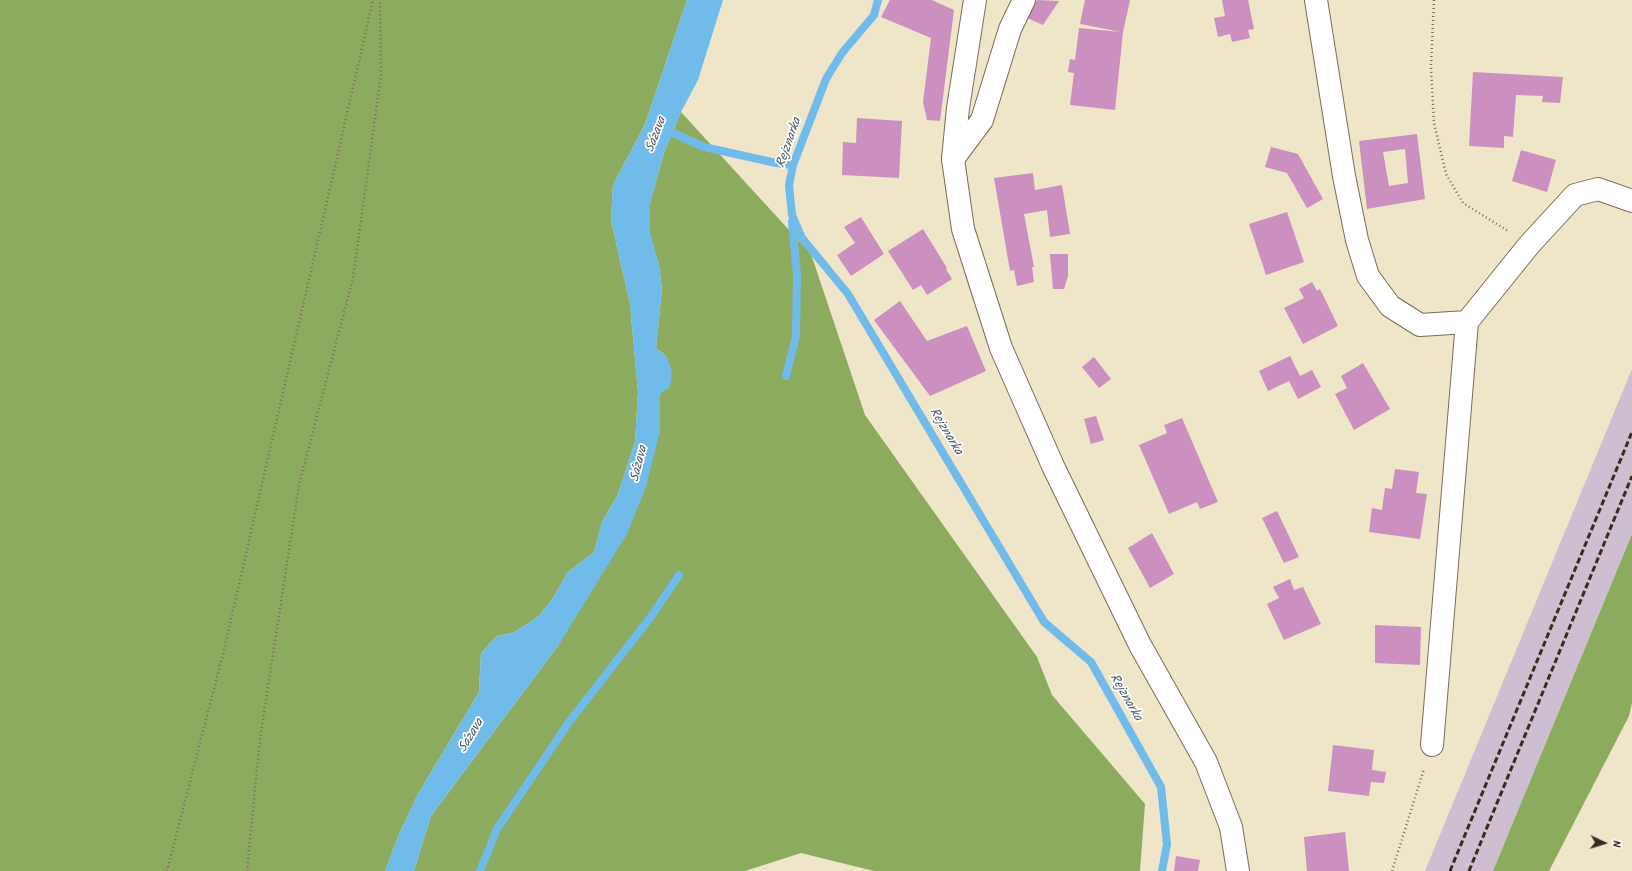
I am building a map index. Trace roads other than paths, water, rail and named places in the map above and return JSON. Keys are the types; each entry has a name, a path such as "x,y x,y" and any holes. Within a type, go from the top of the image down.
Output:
{"street":[{"path":"975,0 958,108 953,159 963,229 1001,348 1053,466 1140,645 1206,762 1231,827 1238,871"},
{"path":"953,159 982,120 1010,29 1024,0"},
{"path":"1316,0 1344,176 1357,240 1368,276 1390,306 1420,325 1467,322"},
{"path":"1432,746 1467,322 1529,245 1575,195 1598,189 1632,201"}],"water":[{"name":"Sázava","path":"687,0 723,0 698,80 681,112 664,153 650,203 650,232 659,265 662,289 656,348 667,357 672,372 670,387 660,394 660,431 646,487 627,534 558,646 431,816 414,871 385,871 399,834 418,794 479,692 481,653 497,636 513,633 538,617 553,598 567,573 594,552 602,522 618,494 635,442 638,392 630,304 611,220 613,185 645,124"}],"waterway":[{"name":"Rejznarka","path":"878,0 874,15 842,53 826,79 793,165 789,185 792,215 802,238 848,294 1044,622 1091,662 1161,787 1167,844 1162,871"},
{"name":"Sázava","path":"662,128 704,147 776,163 793,165"},
{"path":"786,376 796,336 797,275 792,222"},
{"path":"480,871 497,829 569,722 650,618 679,575"}],"railway":[{"path":"1450,871 1632,432"},
{"path":"1469,871 1632,476"}]}
